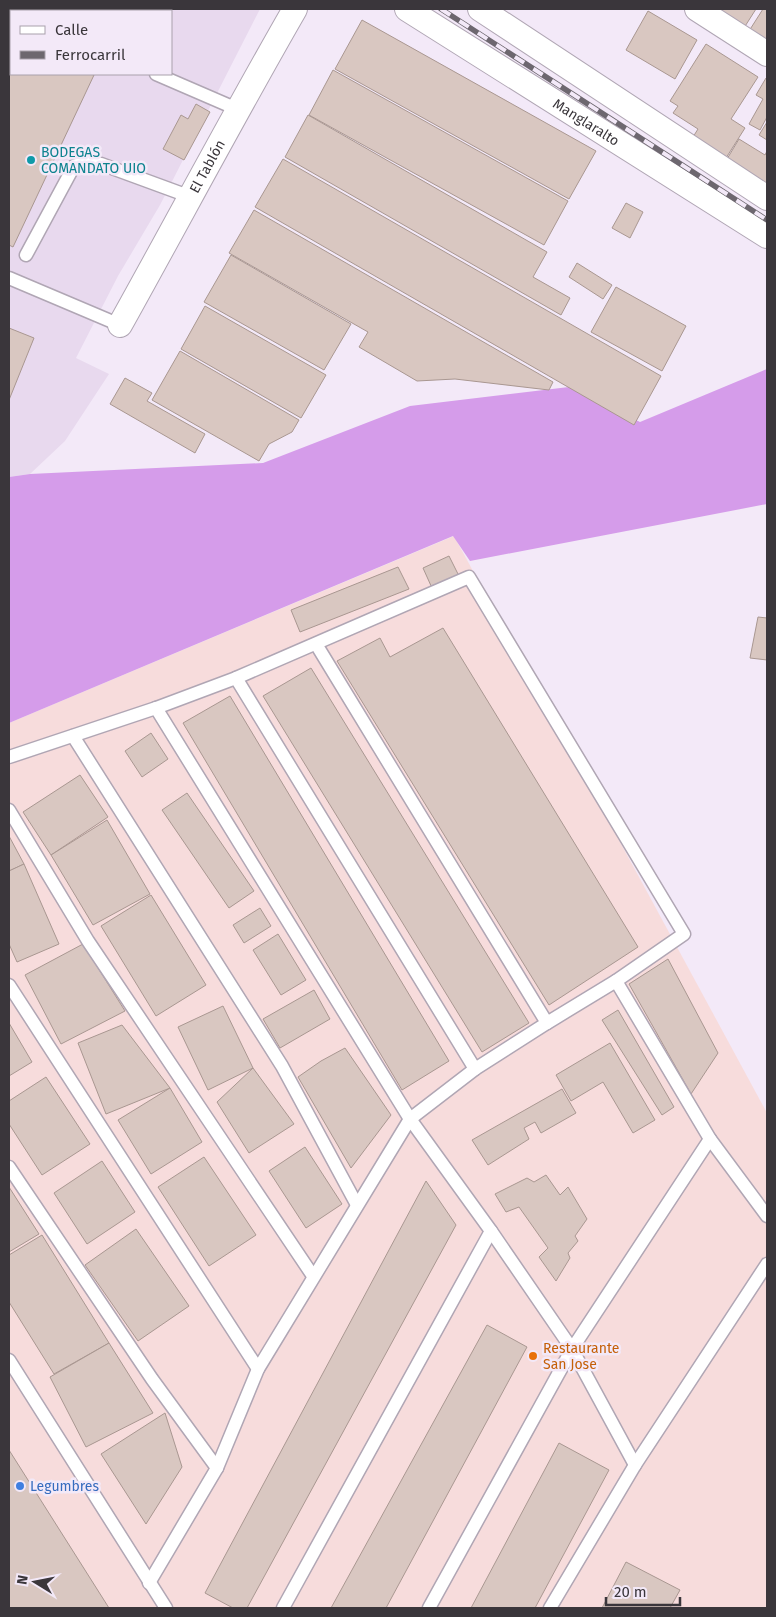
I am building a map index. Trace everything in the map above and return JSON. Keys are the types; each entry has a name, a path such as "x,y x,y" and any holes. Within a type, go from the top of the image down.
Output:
{"street":[{"name":"El Tablón","path":"120,324 191,197 237,109 295,9"},
{"name":"Manglaralto","path":"407,9 767,236"},
{"path":"480,9 767,198"},
{"path":"697,9 767,54"}],"lane":[{"path":"158,75 237,109"},
{"path":"26,255 74,166 85,162 101,164 191,197"},
{"path":"9,278 120,324"},
{"path":"9,757 156,708 236,678 469,577 684,934 616,981 475,1069 410,1119 258,1369 217,1468 149,1583"},
{"path":"316,644 547,1023"},
{"path":"236,678 475,1069"},
{"path":"156,708 410,1119 491,1231 572,1349 635,1465"},
{"path":"73,736 282,1066 357,1205"},
{"path":"9,810 88,941 313,1276"},
{"path":"616,981 710,1139 767,1216"},
{"path":"9,985 258,1369"},
{"path":"429,1608 572,1349 710,1139"},
{"path":"9,1167 152,1379 217,1468"},
{"path":"283,1608 491,1231"},
{"path":"550,1608 635,1465 767,1264"},
{"path":"9,1360 166,1608"}],"shaded area":[{"path":"9,9 260,9 160,205 118,276 76,358 109,374 65,441 30,474 9,477"},
{"path":"767,369 767,504 470,561 453,536 9,723 9,477 30,474 263,463 410,406 569,387 640,422"},
{"path":"454,536 767,1113 767,1608 9,1608 9,723"}],"building":[{"path":"706,9 756,9 742,31"},
{"path":"763,9 767,9 767,43 749,31"},
{"path":"648,11 697,40 675,79 626,50"},
{"path":"362,20 596,151 569,199 335,69"},
{"name":"BODEGAS COMANDATO UIO","path":"9,35 10,75 94,75 13,247 9,245"},
{"path":"706,44 758,77 731,119 745,128 726,158 693,137 698,129 673,113 678,106 670,101"},
{"path":"333,70 568,201 544,245 309,115"},
{"path":"766,78 767,117 760,130 749,124 763,99 756,95"},
{"path":"196,104 210,112 184,160 163,149 181,115 188,119"},
{"path":"308,115 547,252 533,277 570,298 561,315 285,157"},
{"path":"767,122 767,140 759,135"},
{"path":"739,139 765,155 767,151 767,184 727,159"},
{"path":"283,159 661,376 634,425 255,207"},
{"path":"626,203 643,212 630,238 612,228"},
{"path":"254,210 553,382 549,390 455,379 417,381 359,347 368,332 229,253"},
{"path":"231,255 351,324 324,370 204,302"},
{"path":"577,263 612,285 603,299 569,277"},
{"path":"616,287 686,326 662,371 591,332"},
{"path":"205,306 326,375 301,418 181,349"},
{"path":"9,328 34,338 9,400"},
{"path":"180,351 299,420 292,432 269,444 259,461 152,400"},
{"path":"125,378 152,393 147,401 205,434 195,453 110,404"},
{"path":"449,556 459,576 432,588 423,568"},
{"path":"398,567 409,589 300,632 291,610"},
{"path":"758,617 767,618 767,660 750,658"},
{"path":"443,628 638,947 549,1005 337,661 380,638 390,657"},
{"path":"311,668 529,1023 482,1052 263,696"},
{"path":"230,696 449,1061 402,1090 183,723"},
{"path":"151,733 168,759 142,777 125,751"},
{"path":"80,775 108,817 51,855 23,812"},
{"path":"187,793 254,891 229,908 162,810"},
{"path":"107,820 150,894 93,925 51,855"},
{"path":"9,836 24,864 9,871"},
{"path":"24,864 59,944 17,962 9,944 9,871"},
{"path":"151,895 206,985 156,1016 101,926"},
{"path":"260,908 271,926 244,943 233,925"},
{"path":"278,934 306,980 281,995 253,950"},
{"path":"83,944 125,1011 61,1044 25,975"},
{"path":"668,959 718,1053 691,1094 629,984"},
{"path":"314,990 330,1019 280,1048 263,1019"},
{"path":"223,1006 253,1068 208,1090 178,1027"},
{"path":"618,1010 674,1107 662,1115 602,1020"},
{"path":"9,1023 32,1062 9,1076"},
{"path":"122,1025 170,1088 106,1114 78,1043"},
{"path":"610,1043 655,1120 633,1133 603,1082 571,1101 556,1075"},
{"path":"345,1048 391,1115 351,1168 298,1077 321,1061"},
{"path":"253,1068 294,1124 249,1153 217,1102"},
{"path":"46,1077 90,1144 42,1175 9,1124 9,1101"},
{"path":"170,1088 202,1142 151,1174 118,1120"},
{"path":"562,1089 576,1113 541,1133 535,1122 524,1128 529,1139 488,1165 472,1140"},
{"path":"305,1147 342,1204 306,1228 269,1171"},
{"path":"204,1157 256,1235 209,1266 158,1187"},
{"path":"102,1161 135,1212 87,1244 54,1193"},
{"path":"546,1175 560,1195 568,1187 587,1219 575,1236 578,1241 568,1253 570,1258 556,1281 539,1257 548,1248 519,1207 506,1212 495,1194 527,1178 534,1182"},
{"path":"426,1181 456,1225 247,1608 233,1608 205,1593"},
{"path":"9,1187 39,1234 9,1252"},
{"path":"136,1229 189,1306 138,1341 85,1265"},
{"path":"42,1235 109,1343 54,1374 9,1302 9,1255"},
{"path":"487,1325 527,1347 386,1608 331,1608"},
{"path":"109,1343 153,1413 86,1447 50,1377"},
{"path":"165,1413 182,1467 146,1524 101,1454"},
{"path":"559,1443 609,1470 535,1608 471,1608"},
{"path":"9,1450 109,1608 9,1608"},
{"path":"626,1562 680,1590 670,1608 602,1608"}],"railway":[{"path":"441,9 767,220"}],"place":[{"name":"BODEGAS COMANDATO UIO","path":"31,160"},
{"name":"Restaurante San Jose","path":"533,1356"},
{"name":"Legumbres","path":"20,1486"}]}
